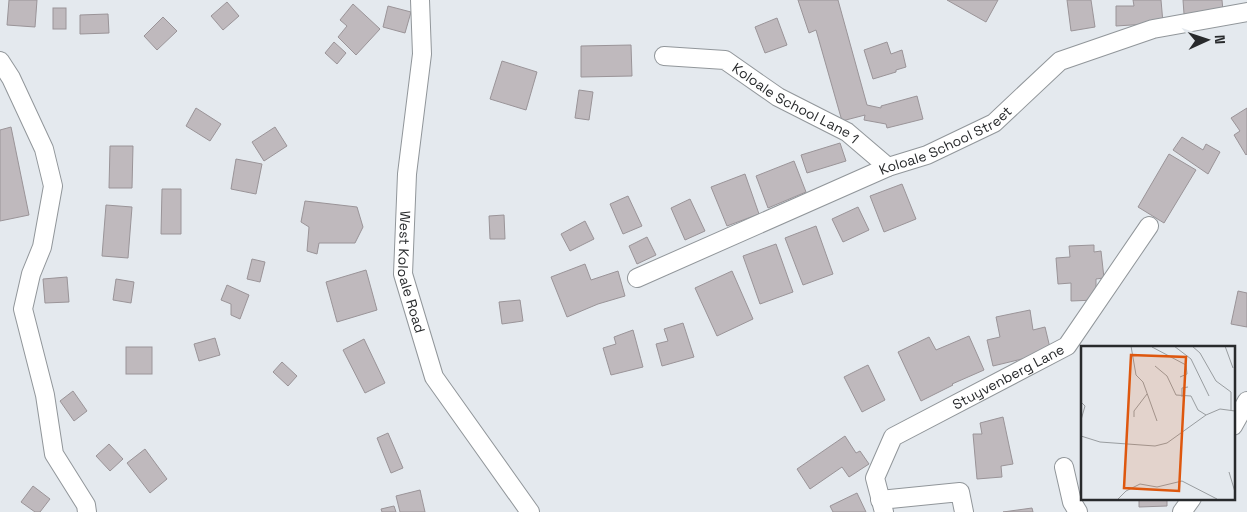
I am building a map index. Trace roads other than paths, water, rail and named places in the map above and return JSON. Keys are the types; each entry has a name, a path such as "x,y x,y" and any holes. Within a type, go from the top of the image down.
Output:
{"street":[{"name":"West Koloale Road","path":"420,0 422,54 407,174 403,274 434,377 530,512"},
{"name":"Koloale School Street","path":"637,278 888,167 928,155 994,123 1060,61 1153,29 1247,12"},
{"name":"Koloale School Lane 1","path":"664,56 725,60 778,97 847,132 888,167"},
{"path":"0,61 11,78 44,149 53,186 42,247 31,274 23,309 45,395 54,454 86,505 87,512"},
{"name":"Stuyvenberg Lane","path":"882,506 875,478 893,437 1067,346 1148,226"},
{"path":"1234,424 1247,401"},
{"path":"1064,467 1072,502 1078,512"},
{"path":"882,506 960,492 964,512"},
{"path":"1182,512 1191,500"}]}
